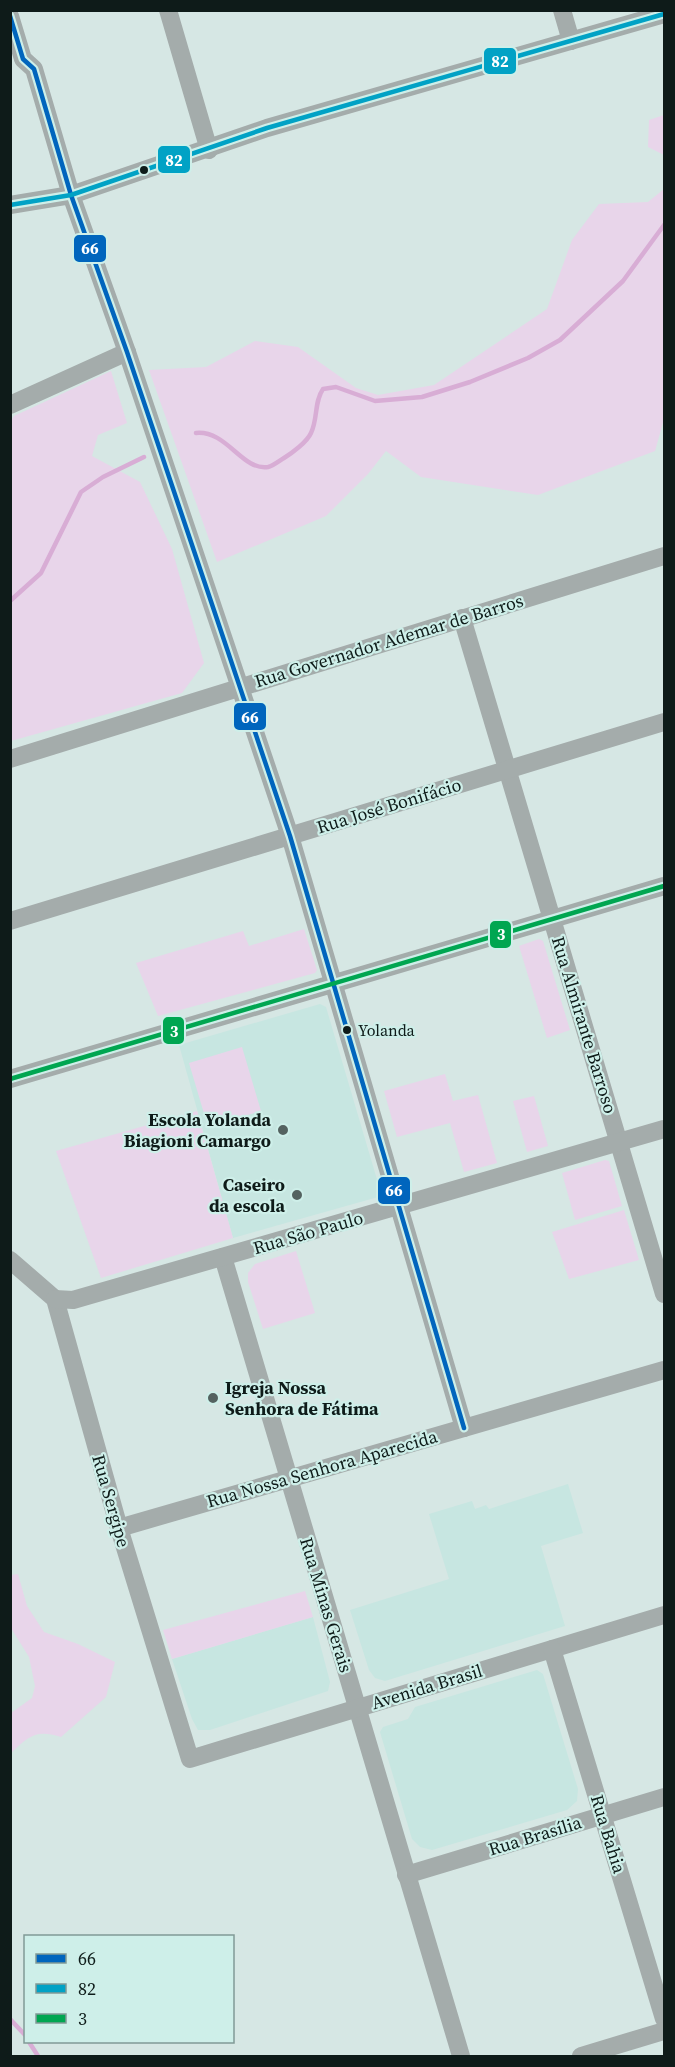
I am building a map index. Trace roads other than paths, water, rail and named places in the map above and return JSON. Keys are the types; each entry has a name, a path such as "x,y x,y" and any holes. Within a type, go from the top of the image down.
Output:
{"street":[{"path":"168,10 209,150"},
{"path":"562,10 571,41"},
{"path":"10,205 71,195 209,150 267,128 664,14"},
{"path":"10,16 17,60 34,69 71,195 127,351 290,836 464,1428"},
{"path":"10,405 127,351"},
{"name":"Rua Governador Ademar de Barros","path":"10,759 664,556"},
{"name":"Rua Almirante Barroso","path":"462,618 664,1294"},
{"name":"Rua José Bonifácio","path":"10,921 664,722"},
{"path":"10,1079 664,886"},
{"name":"Rua São Paulo","path":"55,1299 73,1300 399,1208 664,1129"},
{"name":"Rua Minas Gerais","path":"223,1257 460,2056"},
{"path":"10,1260 55,1299"},
{"name":"Rua Sergipe","path":"55,1299 118,1528 190,1759"},
{"name":"Rua Nossa Senhora Aparecida","path":"118,1528 664,1370"},
{"name":"Avenida Brasil","path":"190,1759 664,1615"},
{"name":"Rua Bahia","path":"552,1649 664,2019"},
{"name":"Rua Brasília","path":"406,1875 664,1797"},
{"path":"581,2056 664,2031"}],"waterway":[{"path":"196,433 217,438 250,463 259,467 268,467 303,444 309,436 315,422 318,399 323,389 336,387 375,401 422,397 470,382 528,358 560,340 623,281 664,225"},
{"path":"10,601 41,573 81,492 103,477 144,457"},
{"path":"10,2019 24,2034"},
{"path":"30,2043 38,2056"}],"place":[{"name":"Yolanda","path":"347,1030"},
{"name":"Escola Yolanda Biagioni Camargo","path":"283,1130"},
{"name":"Caseiro da escola","path":"297,1195"},
{"name":"Igreja Nossa Senhora de Fátima","path":"213,1398"}]}
